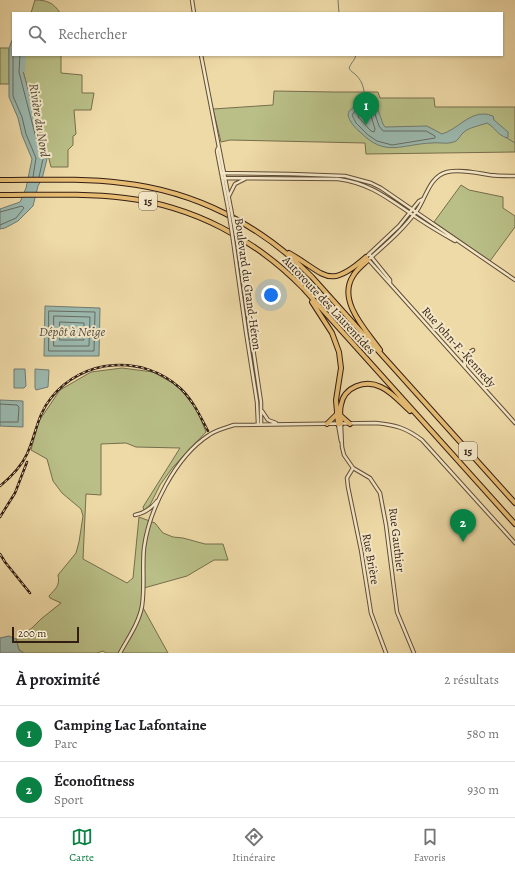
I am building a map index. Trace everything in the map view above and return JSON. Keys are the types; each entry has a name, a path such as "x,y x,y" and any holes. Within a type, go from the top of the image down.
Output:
{"highway":[{"name":"Autoroute des Laurentides","path":"0,180 47,180 119,183 145,186 173,193 207,205 258,232 280,248 316,282 515,503"},
{"name":"Autoroute des Laurentides","path":"0,194 122,197 159,204 194,214 228,230 257,248 281,267 308,294 515,524"},
{"path":"280,248 317,272 331,276 345,274 369,257"},
{"path":"369,257 351,278 348,289 348,298 354,313 389,364"},
{"path":"308,294 330,330 339,352 341,366 336,397 340,424"},
{"path":"327,424 339,414 346,393 356,386 368,384 385,389 424,423"},
{"path":"339,414 350,424"}],"street":[{"path":"192,0 194,12"},
{"name":"Boulevard du Grand-Héron","path":"201,56 219,148 217,151 223,173 235,240 262,409 260,424"},
{"path":"369,257 395,237 413,216 438,176 445,173 458,171 515,176"},
{"path":"223,173 299,174 352,177 370,183 416,212 515,280"},
{"path":"224,178 338,179 355,182 383,195 413,216 463,245"},
{"name":"Boulevard du Grand-Héron","path":"224,178 229,196 230,209"},
{"path":"229,196 234,184 247,178"},
{"path":"369,257 410,214 419,201 423,198"},
{"name":"Boulevard du Grand-Héron","path":"235,240 247,345 260,424"},
{"name":"Rue John-F.-Kennedy","path":"369,257 387,282 390,283 515,423"},
{"path":"466,368 464,359 473,350"},
{"path":"262,409 264,416 268,420 278,424"},
{"name":"Rue Gauthier","path":"340,424 344,455 353,468 370,478 380,493 386,525 397,612 414,653"},
{"path":"135,515 145,513 150,509 158,499 180,463 202,439 214,432 234,425 392,424 410,431 422,440 515,543"},
{"name":"Rue Brière","path":"353,468 347,478 348,487 361,550 371,613 386,653"},
{"path":"120,653 136,623 142,606 144,550 146,537 158,499"}],"green space":[{"path":"35,0 50,3 59,12 31,12"},
{"path":"0,48 9,48 9,84 0,84"},
{"path":"24,56 61,56 61,73 82,75 82,93 94,93 91,110 74,110 76,134 73,136 73,145 68,150 68,167 51,167 47,151 46,153 39,133 23,71"},
{"path":"274,91 378,92 380,98 434,98 435,107 515,107 515,152 366,154 365,143 230,140 221,142 213,109 273,105"},
{"path":"461,185 469,190 503,197 503,208 515,216 515,227 490,261 434,222"},
{"path":"122,368 153,372 178,386 197,410 206,432 173,467 160,485 150,505 144,510 143,507 180,448 136,447 126,443 101,444 101,495 86,494 83,559 127,583 133,578 139,517 155,523 163,533 173,537 205,544 223,544 228,560 214,560 187,576 144,588 142,606 168,653 106,653 103,651 97,653 24,653 19,650 16,639 32,628 61,603 50,598 49,596 58,584 58,575 76,553 83,516 81,509 62,493 53,481 47,459 31,450 39,421 60,390 91,372"}],"water":[{"name":"Rivière du Nord","path":"12,40 12,56 24,56 23,71 47,159 33,206 18,221 0,229 0,209 20,202 26,188 32,159 9,97 9,48"},
{"path":"373,98 385,127 427,126 442,134 473,116 485,114 493,116 494,120 508,132 508,137 507,138 500,135 487,123 466,130 456,141 450,143 421,144 394,148 378,145 369,140 356,128 348,115 349,111 354,107 357,101"},
{"name":"Dépôt à Neige","path":"45,306 100,308 99,356 44,356"},
{"path":"14,369 25,369 26,386 24,388 14,388"},
{"path":"35,369 49,370 48,387 36,390"},
{"path":"0,400 23,401 23,427 0,426"},
{"path":"9,636 16,639 19,650 24,653 0,653 0,638"}],"waterway":[{"path":"338,0 339,12"},
{"name":"Rivière du Nord","path":"23,70 24,56"},
{"path":"356,56 349,68 362,83 365,99"},
{"path":"507,138 515,143"}],"railway":[{"path":"0,486 15,472 25,459 37,425 46,405 51,398 64,385 79,375 96,368 113,365 131,366 149,370 165,377 180,388 189,398 208,431"},
{"path":"0,517 15,493 27,462"},
{"path":"0,554 30,593"}],"place":[{"name":"Camping Lac Lafontaine","path":"366,125"},
{"name":"Éconofitness","path":"463,542"}]}
